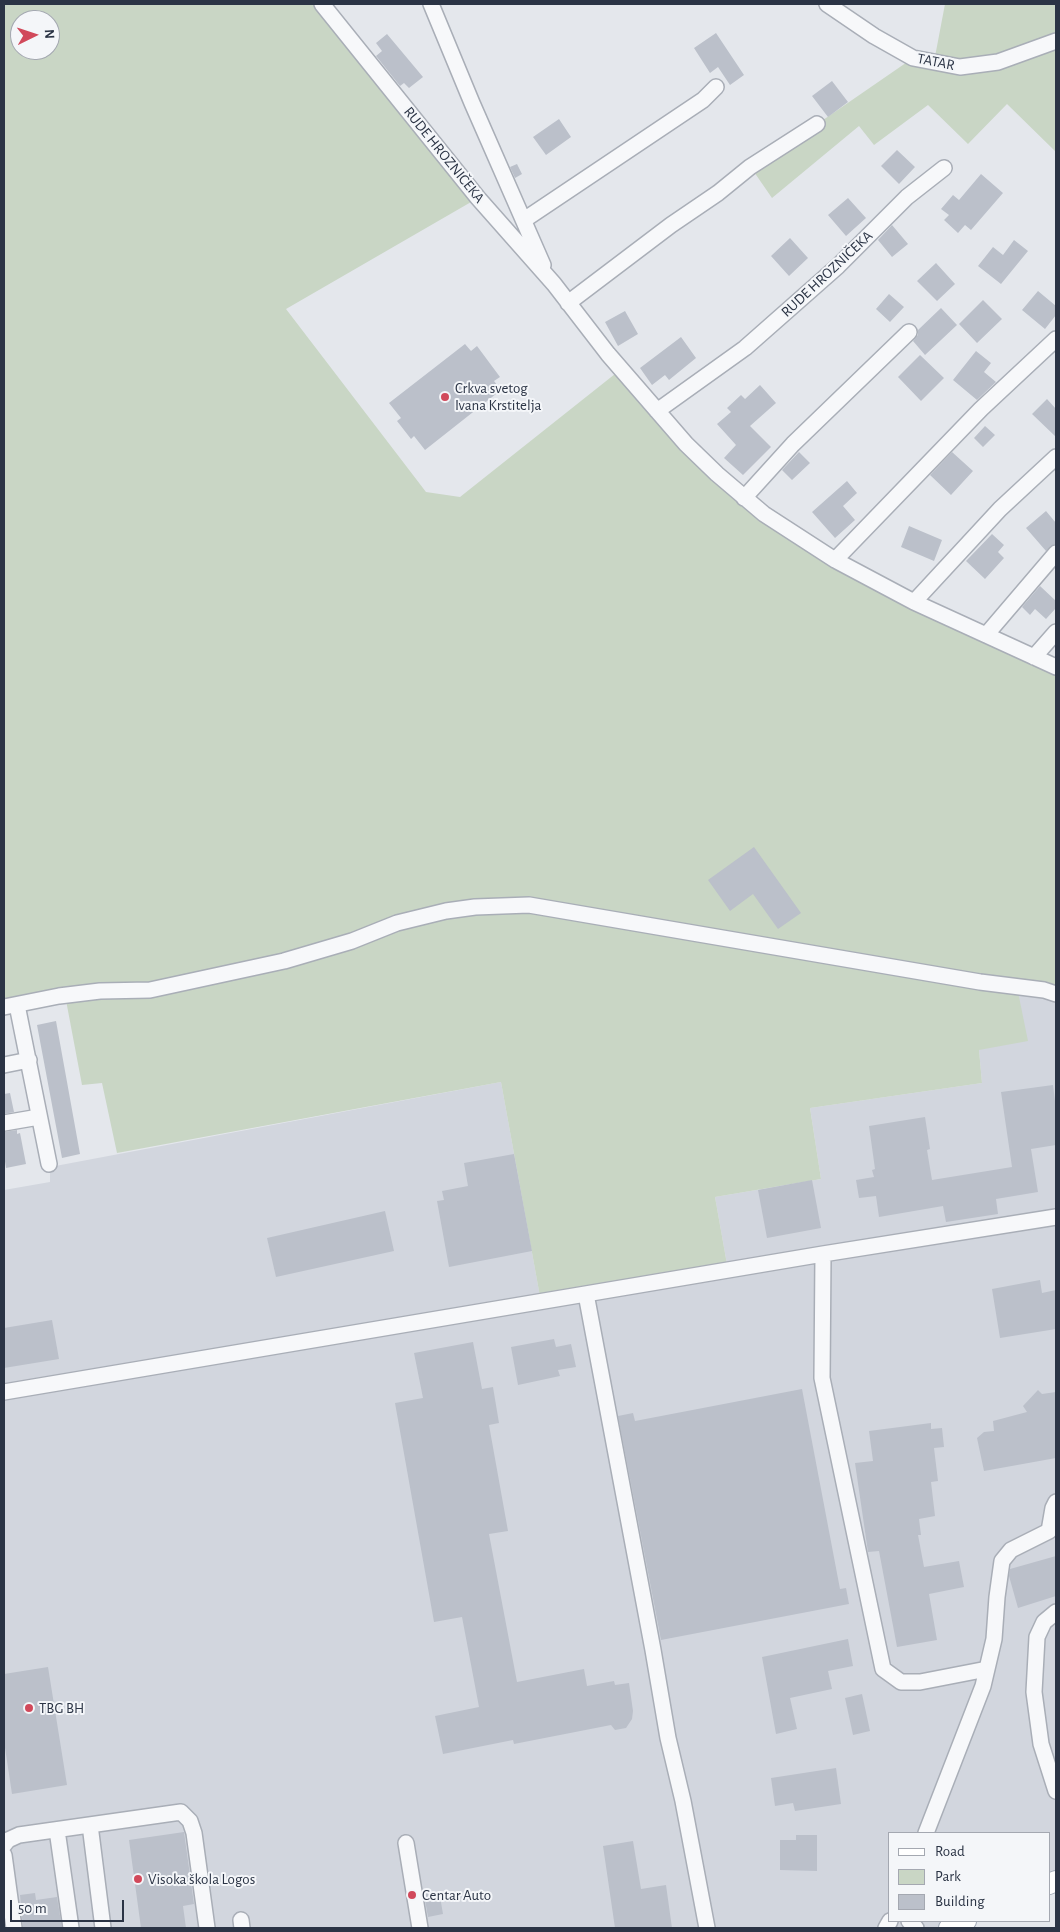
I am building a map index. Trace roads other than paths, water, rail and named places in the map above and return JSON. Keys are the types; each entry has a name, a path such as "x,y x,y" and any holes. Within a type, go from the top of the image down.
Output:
{"main road":[{"path":"949,1928 964,1922"}],"street":[{"name":"RUDE HROZNIČEKA","path":"322,4 478,198 548,278 608,354 686,444 744,498 794,534 835,560 914,602 1056,667"},
{"path":"431,4 548,278"},
{"name":"TATAR","path":"827,4 874,36 913,58 960,67 998,62 1056,41"},
{"path":"524,220 703,100 716,87"},
{"path":"568,303 750,167 817,124"},
{"name":"RUDE HROZNIČEKA","path":"657,411 745,348 838,266 907,197 944,168"},
{"path":"744,498 792,444 909,332"},
{"path":"835,560 981,409 1056,338"},
{"path":"914,602 1000,509 1056,457"},
{"path":"986,635 1056,553"},
{"path":"1034,657 1056,632"},
{"path":"49,1164 29,1060 10,1006 59,996 100,991 150,990 274,963 446,911 475,907 529,905 980,982 1044,990 1056,994"},
{"path":"4,1065 29,1060"},
{"path":"4,1123 39,1117"},
{"path":"4,1392 823,1254 1056,1217"},
{"path":"823,1254 822,1378 883,1669 901,1682 920,1682 987,1669"},
{"path":"586,1294 668,1738 683,1801 707,1928"},
{"path":"926,1832 983,1686 994,1639 1002,1561 1011,1550 1049,1531 1053,1508 1056,1502"},
{"path":"1056,1612 1044,1622 1037,1638 1034,1692 1041,1744 1056,1791"},
{"path":"4,1845 8,1840 20,1835 181,1812 190,1821 194,1833 207,1928"},
{"path":"90,1825 103,1928"},
{"path":"57,1830 71,1928"},
{"path":"406,1843 420,1928"},
{"path":"4,1855 14,1928"}],"place":[{"name":"Crkva svetog Ivana Krstitelja","path":"445,397"},
{"name":"TBG BH","path":"29,1708"},
{"name":"Visoka škola Logos","path":"138,1879"},
{"name":"Centar Auto","path":"412,1895"}]}
